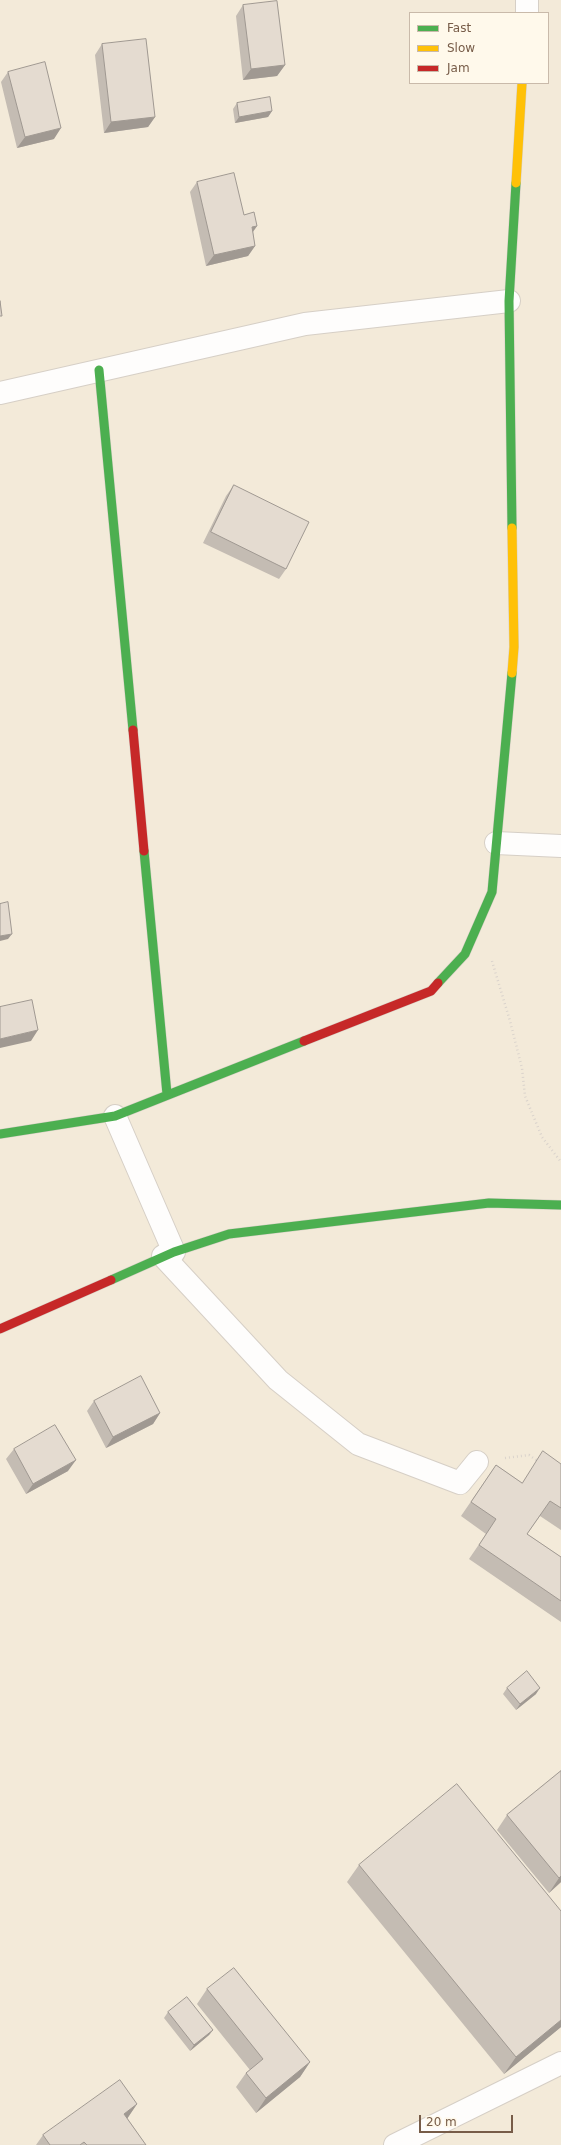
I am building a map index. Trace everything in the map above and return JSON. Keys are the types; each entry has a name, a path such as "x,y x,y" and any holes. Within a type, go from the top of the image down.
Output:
{"street":[{"path":"527,0 527,12"},
{"path":"0,1134 115,1116 431,990 465,954 492,892 514,647 509,302 522,84"},
{"path":"0,393 305,324 509,302"},
{"path":"99,370 168,1094"},
{"path":"496,843 561,846"},
{"path":"115,1116 168,1254 278,1380 358,1444 460,1483 477,1462"},
{"path":"0,1329 168,1254 229,1234 489,1203 561,1205"},
{"path":"396,2145 561,2063"}],"path":[{"path":"471,940 489,951 516,1041 522,1068 525,1096 542,1137 561,1162"},
{"path":"477,1462 529,1455 542,1464"}],"shaded area":[{"path":"0,0 561,0 561,2145 0,2145"}],"building":[{"path":"277,1 285,65 251,69 243,5"},
{"path":"146,39 155,117 111,122 102,44"},
{"path":"45,62 61,128 25,137 8,72"},
{"path":"270,97 272,111 239,117 237,103"},
{"path":"234,173 244,215 254,212 257,226 252,227 255,246 214,255 197,182"},
{"path":"0,301 2,316 0,316"},
{"path":"234,485 309,522 286,569 211,532"},
{"path":"8,902 12,934 0,936 0,904"},
{"path":"32,1000 38,1030 0,1039 0,1007"},
{"path":"141,1376 160,1413 113,1437 94,1401"},
{"path":"55,1425 76,1460 33,1484 14,1449"},
{"path":"543,1451 561,1464 561,1508 550,1501 527,1534 561,1557 561,1601 479,1545 496,1519 471,1502 496,1465 522,1483"},
{"path":"527,1671 540,1688 520,1704 507,1688"},
{"path":"561,1771 561,1876 559,1878 507,1815"},
{"path":"457,1784 561,1911 561,2020 516,2057 359,1865"},
{"path":"234,1968 310,2062 266,2098 246,2073 263,2059 207,1989"},
{"path":"187,1997 213,2030 194,2045 168,2012"},
{"path":"120,2080 137,2104 124,2114 146,2145 87,2145 84,2142 80,2145 50,2145 43,2135"}],"traffic: fast":[{"path":"512,528 509,301 516,183"},
{"path":"99,370 133,730"},
{"path":"438,983 465,954 492,892 512,673"},
{"path":"144,851 167,1094"},
{"path":"0,1134 115,1116 304,1041"},
{"path":"111,1280 174,1252 229,1234 489,1203 561,1205"}],"traffic: slow":[{"path":"516,183 522,84"},
{"path":"512,528 514,647 512,673"}],"traffic: jam":[{"path":"133,730 144,851"},
{"path":"304,1041 431,991 438,983"},
{"path":"0,1329 111,1280"}]}
